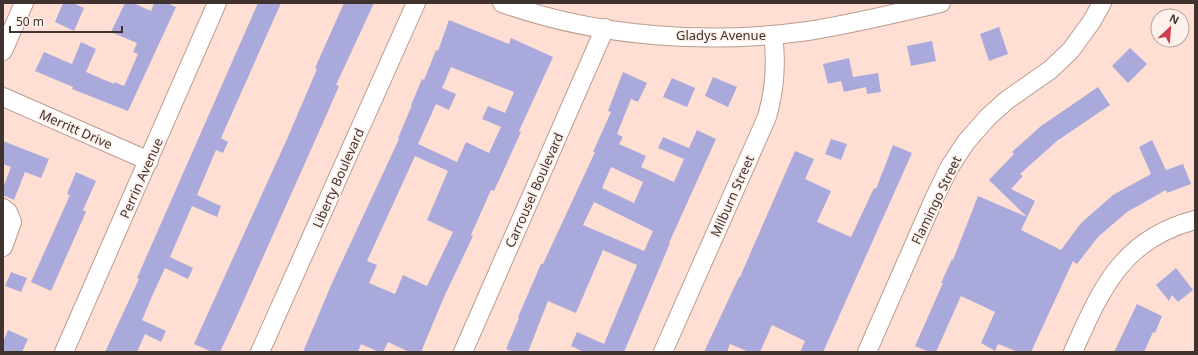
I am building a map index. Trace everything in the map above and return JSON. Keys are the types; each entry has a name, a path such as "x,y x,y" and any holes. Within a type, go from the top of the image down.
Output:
{"street":[{"path":"3,51 24,3"},
{"name":"Perrin Avenue","path":"64,352 217,3"},
{"name":"Liberty Boulevard","path":"260,352 416,3"},
{"name":"Gladys Avenue","path":"502,3 563,20 605,28 684,36 729,37 773,34 840,26 941,3"},
{"name":"Flamingo Street","path":"867,352 949,168 966,142 988,117 1007,100 1050,70 1071,50 1089,26 1102,3"},
{"name":"Carrousel Boulevard","path":"463,352 605,28"},
{"name":"Milburn Street","path":"663,352 767,117 773,97 776,77 776,57 773,34"},
{"name":"Merritt Drive","path":"3,97 149,161"},
{"path":"3,208 8,212 12,222 3,247"},
{"path":"1073,352 1096,300 1114,272 1132,254 1156,236 1195,220"}],"building":[{"path":"63,3 73,3 84,8 74,31 55,22"},
{"path":"125,3 133,3 151,11 154,3 167,3 176,7 128,111 72,89 73,87 35,71 44,52 72,64 81,42 96,49 86,72 114,84 114,82 124,86 138,54 133,52 137,43 111,32"},
{"path":"258,3 281,3 221,138 228,142 223,153 216,150 197,195 221,206 217,217 192,206 170,257 193,268 188,279 165,268 142,320 166,331 161,342 145,334 137,352 105,352 139,279 137,278"},
{"path":"344,3 374,3 336,85 339,86 235,320 220,352 212,352 194,344 287,139 317,69 315,68"},
{"path":"449,20 509,44 511,38 553,57 519,131 521,132 494,191 491,190 471,235 473,236 444,297 421,352 409,352 388,342 383,352 379,352 361,344 358,352 303,352 332,283 399,139 398,138 422,79 424,80 436,50 438,51","holes":["451,67 514,92 505,113 488,106 482,119 501,127 489,153 466,142 457,162 418,144 436,104 449,110 456,94 442,88","415,156 448,171 427,220 453,232 427,286 403,275 395,294 369,283 377,265 367,261"]},
{"path":"999,27 1008,54 989,61 980,34"},
{"path":"932,41 936,61 911,66 907,46"},
{"path":"1130,48 1147,64 1128,83 1112,66"},
{"path":"849,58 853,77 878,73 881,92 867,94 866,87 844,92 841,81 828,84 823,64"},
{"path":"623,72 647,83 638,102 631,99 617,134 623,137 619,144 646,156 641,167 674,182 684,159 658,148 663,137 689,148 697,130 716,139 669,243 624,352 584,352 571,346 577,332 604,344 637,265 603,250 576,313 548,301 528,352 514,352 506,349 541,264 543,264 595,152 593,152 611,112 608,111","holes":["611,167 643,182 634,203 602,188","594,202 653,231 644,251 583,225"]},
{"path":"713,77 737,87 728,107 705,96"},
{"path":"672,78 695,88 687,107 663,97"},
{"path":"1098,87 1110,105 1057,141 1020,174 1023,176 1011,189 1035,201 1021,230 1061,250 1081,223 1113,195 1151,174 1139,147 1152,140 1166,170 1183,164 1191,184 1167,193 1166,190 1127,212 1098,237 1077,264 1073,261 1031,352 1018,352 998,344 995,351 981,343 995,312 961,296 936,352 929,352 915,346 943,283 941,283 952,259 953,260 978,196 1027,217 989,180 1014,154 1012,152 1041,126"},
{"path":"831,139 847,144 841,160 825,154"},
{"path":"3,141 49,159 41,178 25,172 14,200 3,195 3,188 11,167 3,164"},
{"path":"893,145 912,153 823,352 800,352 805,341 772,325 760,352 749,352 730,344 727,352 704,352 740,277 795,151 814,159 805,179 831,191 817,222 851,237 874,188 876,189"},
{"path":"76,172 96,181 83,210 86,212 51,291 31,282 70,195 67,194"},
{"path":"1176,268 1193,290 1178,302 1172,295 1169,301 1156,285"},
{"path":"11,272 27,278 21,292 5,286"},
{"path":"1137,304 1162,316 1155,333 1153,332 1144,352 1114,352"},
{"path":"8,330 28,339 22,352 3,352 3,342"}]}
